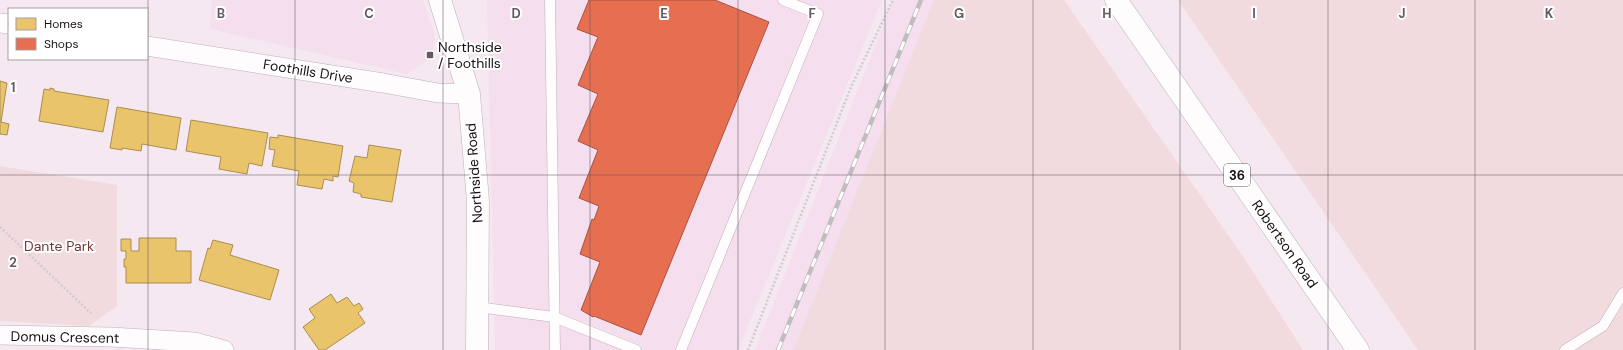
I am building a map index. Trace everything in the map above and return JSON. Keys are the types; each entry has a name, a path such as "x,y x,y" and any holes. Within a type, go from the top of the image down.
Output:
{"main road":[{"name":"Northside Road","path":"440,0 469,94 478,201 477,350"},
{"name":"Robertson Road","path":"1116,0 1358,350"}],"street":[{"name":"Foothills Drive","path":"148,46 438,93 469,94"},
{"name":"Domus Crescent","path":"0,335 111,337 194,342 224,350"}],"lane":[{"path":"550,0 555,350"},
{"path":"681,350 818,14 783,0"},
{"path":"1564,350 1603,326 1623,293"},
{"path":"477,307 554,317 636,350"}],"path":[{"path":"748,350 851,87 893,0"},
{"path":"0,227 93,315 111,337"}],"shaded area":[{"path":"212,0 423,0 435,35 432,57 407,74 210,29"},
{"path":"487,0 882,0 738,350 495,350"},
{"path":"893,0 934,0 793,350 755,350"}],"green space":[{"path":"934,0 1064,0 1242,255 1303,350 793,350"},
{"path":"1178,0 1623,0 1623,350 1418,350"},
{"name":"Dante Park","path":"0,166 117,185 117,306 89,326 0,321"}],"building: Homes":[{"path":"0,81 7,83 1,122 9,124 7,135 0,134"},
{"path":"50,88 54,89 54,91 109,100 103,132 39,121 44,89 50,90"},
{"path":"117,107 181,118 176,150 142,144 141,151 110,148"},
{"path":"191,120 268,133 262,166 249,163 247,174 219,169 221,157 186,151"},
{"path":"278,135 343,146 338,177 333,176 333,181 324,179 322,189 297,185 299,171 272,166 275,150 269,149 270,137 278,138"},
{"path":"369,145 401,150 392,202 361,197 361,194 353,192 354,183 349,181 355,156 367,158"},
{"path":"139,238 176,238 176,251 191,251 191,283 126,283 126,267 124,267 124,259 126,259 126,251 121,251 121,239 131,239 131,251 139,251"},
{"path":"213,240 233,245 230,255 279,270 270,300 199,280 208,248 210,249"},
{"path":"331,294 337,303 347,297 354,306 359,303 363,309 358,313 365,323 325,350 319,350 303,327 315,318 309,309"}],"building: Shops":[{"path":"589,0 715,0 769,22 641,335 594,316 593,317 581,310 600,262 580,254 592,219 594,220 599,206 579,198 598,150 578,141 598,94 578,85 598,37 577,29"}],"railway":[{"path":"778,350 921,0"}],"place":[{"name":"Northside / Foothills","path":"430,55"}]}
